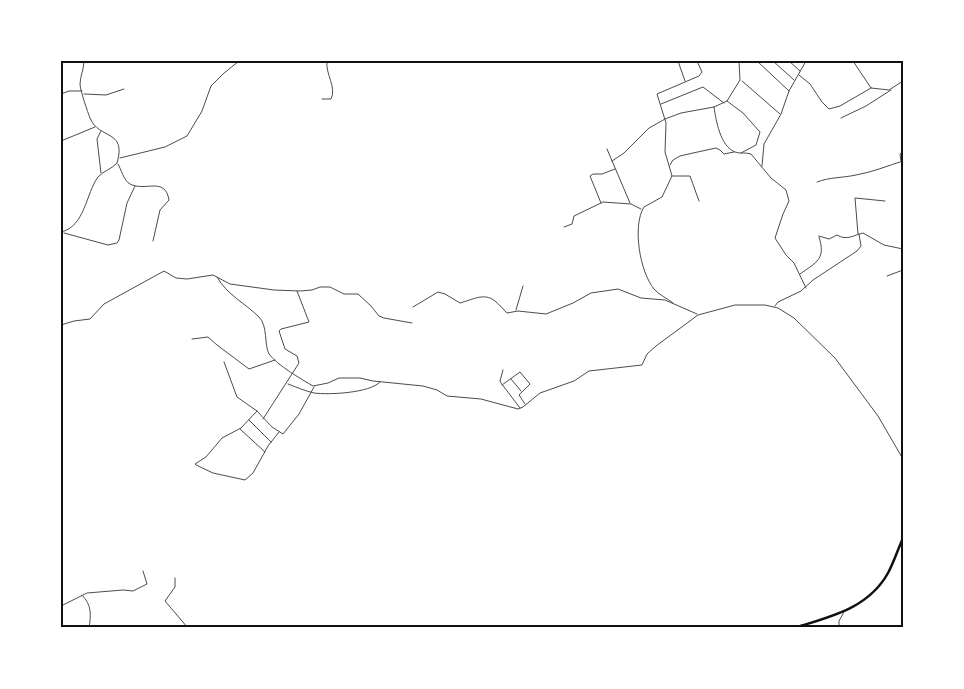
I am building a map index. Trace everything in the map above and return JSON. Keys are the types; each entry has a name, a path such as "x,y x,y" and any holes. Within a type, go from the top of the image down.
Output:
{"highway":[{"path":"794,628 845,612 863,601 887,575 903,538"}],"street":[{"path":"62,232 72,226 80,216 95,182 101,174 117,163 119,158 120,148 118,144 111,136 90,120 80,82 84,61"},
{"path":"119,158 165,147 187,136 202,111 211,86 239,61"},
{"path":"322,100 331,100 333,96 331,80 326,69 327,61"},
{"path":"678,61 686,82"},
{"path":"673,303 654,290 646,274 638,228 642,210 646,204 662,197 672,176 665,152 665,119 657,94 701,74 697,61"},
{"path":"612,161 624,153 649,128 665,119 681,113 714,107 728,101 740,80 739,61"},
{"path":"757,61 789,91"},
{"path":"773,61 795,81"},
{"path":"789,61 800,71"},
{"path":"762,167 764,159 763,146 781,114 789,91 806,61"},
{"path":"854,61 871,88"},
{"path":"798,75 810,84 822,102 830,109 840,106 871,88 884,91 892,89"},
{"path":"740,80 781,114"},
{"path":"841,118 866,106 903,81"},
{"path":"660,104 703,87 724,103"},
{"path":"61,94 69,91 106,95 124,89"},
{"path":"728,101 743,113 760,132 759,140 755,146 740,153"},
{"path":"714,107 716,120 725,144 736,152 750,154 770,178 786,190 789,202 775,238 800,274 806,288"},
{"path":"61,140 96,126"},
{"path":"101,130 97,139 101,174"},
{"path":"670,166 673,160 682,155 714,148 724,154 736,152"},
{"path":"607,149 631,204"},
{"path":"816,182 830,177 850,176 876,171 902,161 900,154 903,151"},
{"path":"117,163 130,185 162,187 169,198 158,216 153,241"},
{"path":"601,203 591,175 594,173 602,174 615,169"},
{"path":"672,176 690,176 699,201"},
{"path":"62,232 108,245 116,243 119,240 127,203 136,186"},
{"path":"775,306 778,302 806,288 811,281 857,252 861,246 855,198 885,201"},
{"path":"564,227 572,224 574,216 601,203 631,204 642,210"},
{"path":"800,274 818,261 823,247 819,235 830,239 837,235 839,237 852,238 859,234 865,234 884,245 903,249"},
{"path":"887,276 903,270"},
{"path":"61,325 90,319 104,304 161,272 167,272 176,278 187,279 208,275 236,286 274,290 297,291 312,290 325,286 332,287 344,294 358,294 381,317 412,324"},
{"path":"217,277 230,294 260,318 266,336 268,352 275,360 314,386 342,378 360,378 424,386 447,396 481,399 520,408 538,394 574,381 589,371 642,366 647,354 698,315 735,306 775,306 794,318 835,358 878,416 903,458"},
{"path":"516,311 523,286"},
{"path":"413,307 438,292 460,303 471,299 487,297 496,302 506,312 546,314 591,293 618,289 641,298 662,299 698,315"},
{"path":"263,419 300,360 296,355 286,350 280,331 309,322 297,291"},
{"path":"192,339 208,337 249,369 275,360"},
{"path":"224,362 237,396 279,432 284,433 312,392 314,386"},
{"path":"503,370 500,381 520,408"},
{"path":"502,385 519,372 523,374 530,384 520,396 525,405"},
{"path":"511,378 522,393"},
{"path":"286,383 312,392 343,393 373,387 380,382"},
{"path":"257,412 240,428 222,438 206,457 195,464 208,472 244,481 253,472 279,432"},
{"path":"249,420 271,442"},
{"path":"240,428 265,452"},
{"path":"61,606 81,595 94,591 134,591 147,584 143,571"},
{"path":"175,578 175,587 166,601 188,628"},
{"path":"81,595 90,607 89,628"},
{"path":"839,628 840,619 845,612"}]}
